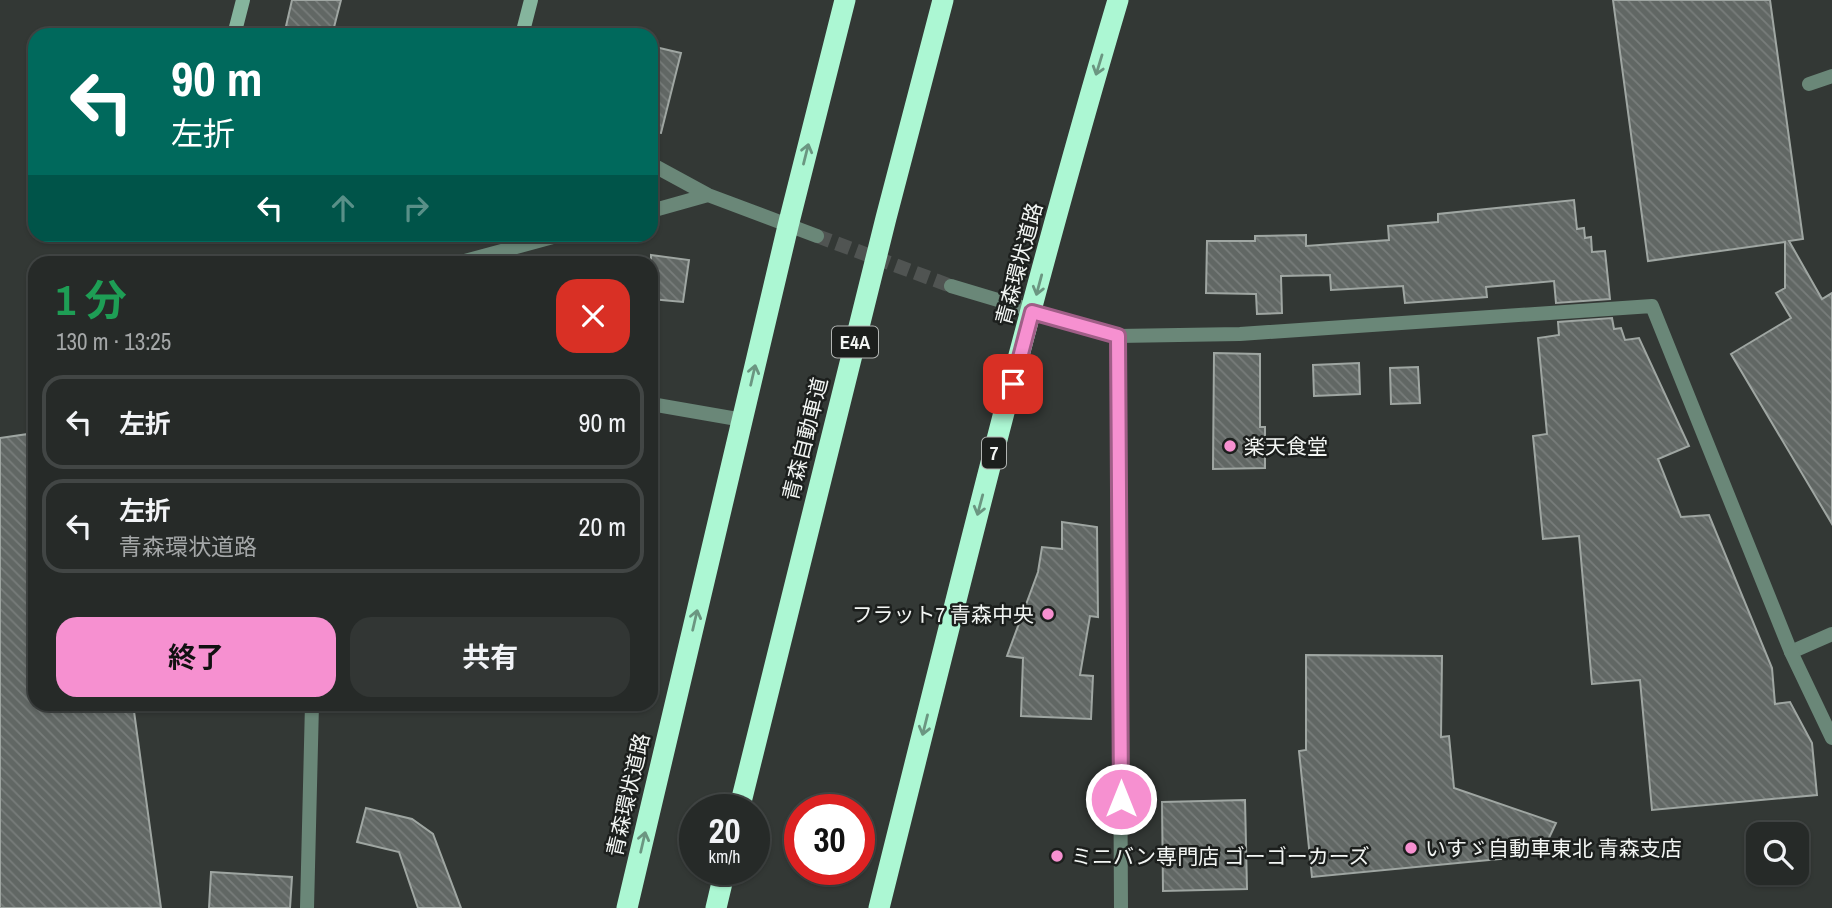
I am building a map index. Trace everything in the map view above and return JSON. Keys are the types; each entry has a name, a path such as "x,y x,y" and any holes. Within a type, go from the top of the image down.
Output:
{"highway":[{"name":"青森環状道路","path":"627,908 788,226 845,0"},
{"name":"青森自動車道","path":"743,794 943,0"},
{"name":"青森環状道路","path":"879,908 1077,140 1118,0"},
{"path":"716,908 721,885"}],"street":[{"path":"236,28 243,0"},
{"path":"524,28 531,0"},
{"path":"1809,85 1832,76"},
{"path":"658,168 708,195 817,236"},
{"path":"658,209 708,195"},
{"path":"483,256 535,242"},
{"path":"951,286 1118,336 1294,331 1652,306 1791,652 1832,738"},
{"path":"1118,336 1122,908"},
{"path":"658,405 743,420"},
{"path":"1791,652 1832,634"},
{"path":"307,908 312,711"}],"building":[{"path":"292,0 341,0 334,28 286,28"},
{"path":"1613,0 1770,0 1803,239 1789,241 1822,299 1832,293 1832,524 1731,354 1791,318 1776,293 1785,288 1785,242 1648,261"},
{"path":"658,48 681,53 661,133 658,133"},
{"path":"1574,200 1577,229 1584,228 1585,238 1591,237 1592,252 1605,251 1610,299 1556,303 1554,281 1486,287 1487,297 1405,303 1403,286 1331,290 1330,275 1281,276 1282,313 1257,314 1256,294 1206,293 1207,241 1255,241 1255,236 1306,235 1306,246 1389,240 1388,226 1438,222 1438,214"},
{"path":"651,255 689,260 683,302 658,300 658,256"},
{"path":"1612,318 1614,329 1621,328 1625,340 1639,338 1689,446 1658,459 1681,517 1709,515 1772,668 1775,704 1790,702 1812,743 1817,795 1652,810 1640,680 1592,684 1579,536 1543,539 1533,436 1547,434 1538,338 1559,335 1558,322"},
{"path":"1214,353 1260,354 1260,427 1265,427 1265,468 1213,469"},
{"path":"1359,363 1360,394 1314,396 1313,365"},
{"path":"1418,367 1420,403 1391,404 1390,368"},
{"path":"28,434 28,711 134,711 161,908 0,908 0,438"},
{"path":"1062,522 1097,527 1098,617 1090,616 1080,675 1093,676 1091,719 1021,716 1023,658 1007,656 1038,572 1042,547 1062,549"},
{"path":"1306,655 1442,656 1441,737 1449,736 1454,788 1556,823 1541,855 1312,877 1299,751 1306,750"},
{"path":"1245,800 1247,889 1163,891 1162,802"},
{"path":"366,808 412,819 433,834 461,908 418,908 399,852 357,842"},
{"path":"211,872 292,877 290,908 209,908"}],"tunnel":[{"path":"817,236 951,286"}],"place":[{"name":"楽天食堂","path":"1230,446"},
{"name":"フラット7 青森中央","path":"1048,614"},
{"name":"いすゞ自動車東北 青森支店","path":"1411,848"},
{"name":"ミニバン専門店 ゴーゴーカーズ","path":"1057,856"}],"route":[{"path":"1013,384 1032,312 1118,336 1121,799"}]}
